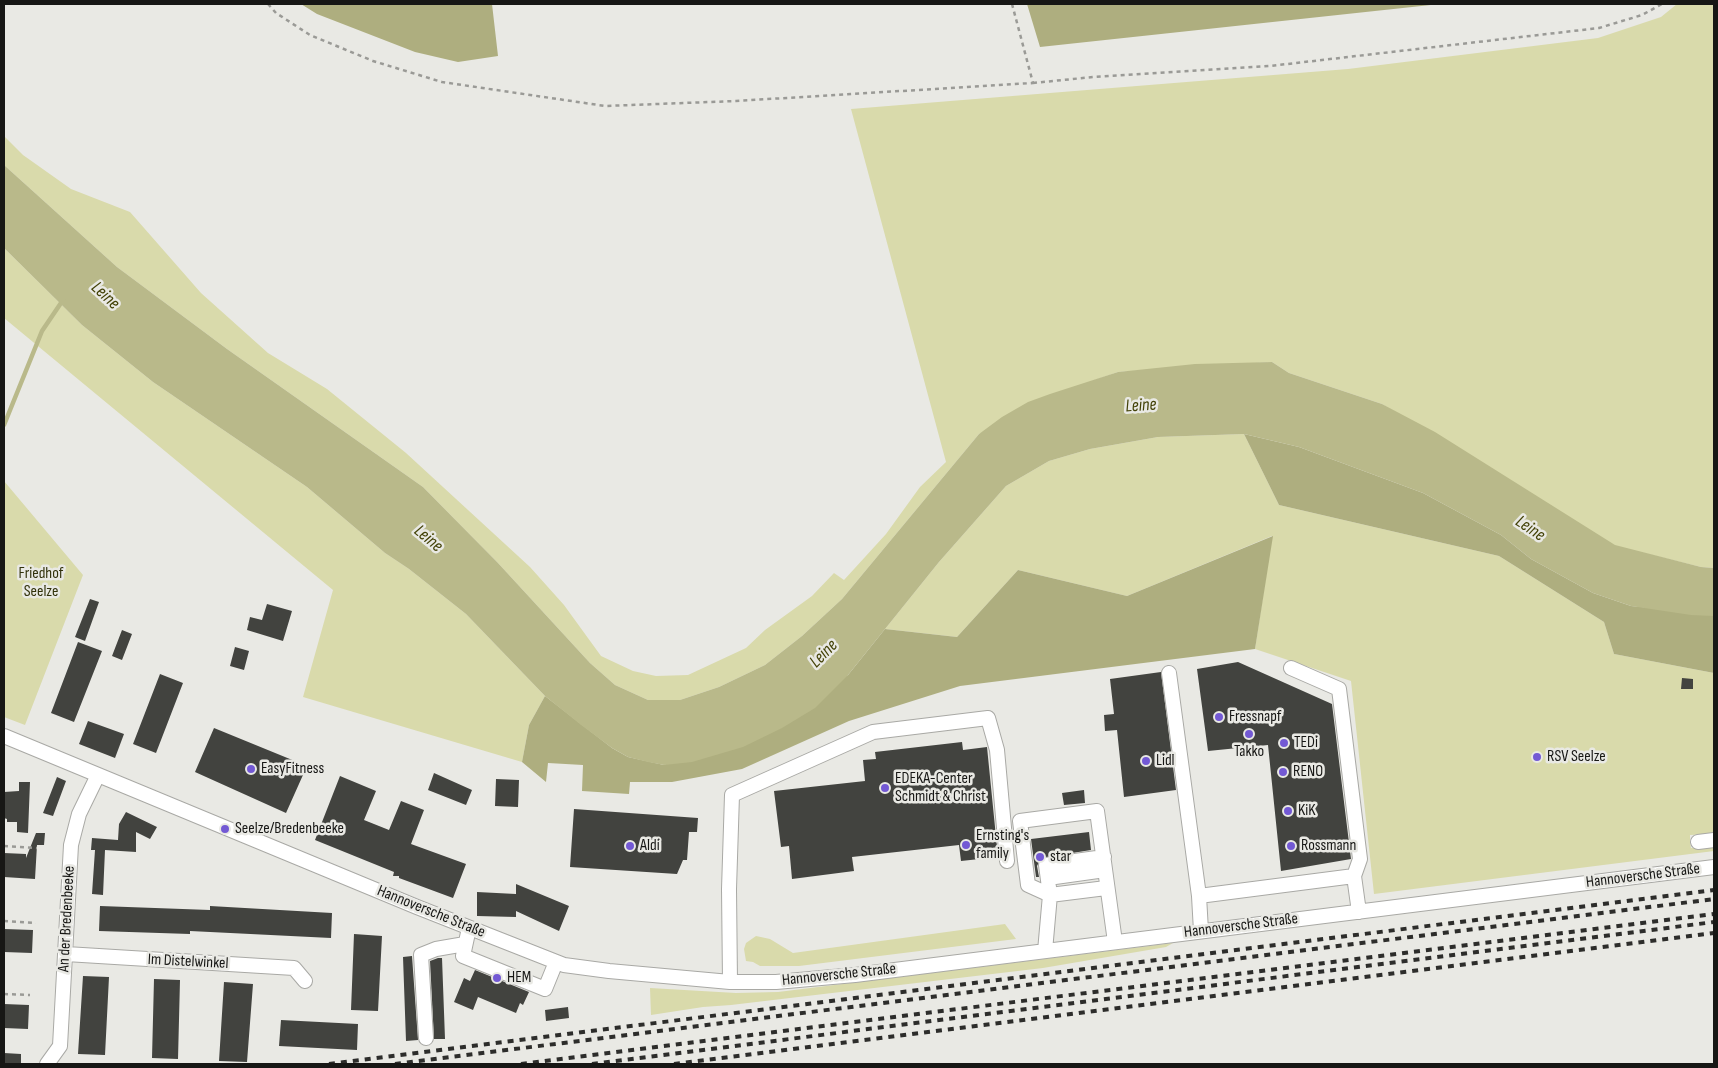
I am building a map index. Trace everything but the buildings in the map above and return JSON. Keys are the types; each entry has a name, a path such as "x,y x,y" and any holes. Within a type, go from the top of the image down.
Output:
{"street":[{"path":"1291,668 1339,689 1360,859 1354,876 1359,912"},
{"path":"1169,673 1199,896 1201,931"},
{"path":"730,982 729,889 732,795 873,732 988,718 997,750 1007,861"},
{"name":"Hannoversche Straße","path":"4,736 556,962 586,969 730,982 776,982 855,975 1714,867"},
{"name":"An der Bredenbeeke","path":"46,1064 60,1046 71,845 79,814 98,775"},
{"path":"1106,888 1050,895 1028,885 1020,821 1097,811 1106,888 1115,942"},
{"path":"1698,842 1714,840"},
{"path":"1045,951 1050,895 1046,865 1104,864"},
{"path":"1199,896 1354,876"},
{"path":"469,928 462,956 545,989 556,962"},
{"path":"426,1038 422,955 436,949 464,944"},
{"name":"Im Distelwinkel","path":"66,954 294,968 305,981"}],"path":[{"path":"268,4 276,13 310,35 390,66 442,82 605,106 736,101 1032,83 1093,76 1270,66 1599,28 1642,15 1662,4"},
{"path":"1012,4 1032,83"},
{"path":"4,846 38,848"},
{"path":"4,921 36,923"},
{"path":"4,994 30,995"}],"green space":[{"path":"1677,4 1714,4 1714,568 1701,567 1615,546 1382,404 1289,373 1272,362 1118,372 1092,381 979,434 842,599 802,636 765,665 719,687 680,700 648,700 615,685 590,663 498,563 423,487 227,349 117,267 4,165 4,136 23,155 71,189 130,212 201,293 268,353 327,389 406,453 530,567 564,605 601,656 633,671 656,676 688,675 746,648 765,630 812,596 834,573 844,580 886,534 920,487 946,462 851,109 1348,69 1598,38 1661,17"},
{"path":"4,248 82,325 153,382 307,487 385,553 409,569 466,614 545,696 529,725 522,762 303,697 333,590 4,318"},
{"name":"RSV Seelze","path":"1244,434 1279,505 1499,556 1604,622 1614,654 1714,673 1714,834 1690,835 1690,842 1691,848 1714,846 1714,851 1374,894 1351,681 1255,649 1272,536 1127,596 1018,570 957,637 885,629 939,562 1006,486 1049,461 1090,449 1158,437"},
{"name":"Friedhof Seelze","path":"4,481 83,575 25,725 4,717"},
{"path":"1005,924 1016,939 799,966 760,966 746,961 744,949 746,943 756,936 770,939 793,953"},
{"path":"1173,943 1166,947 1043,968 703,1007 651,1015 650,988 736,993 778,992"}],"shaded area":[{"path":"301,4 492,4 498,56 458,62 415,52 317,14"},
{"path":"1027,4 1440,4 1040,47"},
{"path":"1244,434 1299,447 1423,493 1501,535 1531,559 1593,593 1631,606 1714,614 1714,673 1614,654 1604,622 1499,556 1279,505"},
{"path":"1273,536 1255,649 960,686 849,721 742,769 672,782 630,782 629,794 582,791 583,765 548,763 546,782 522,762 529,725 545,696 612,748 628,757 664,765 848,675 885,629 957,637 1018,570 1127,596"}],"water":[{"name":"Leine","path":"4,165 117,267 227,349 423,487 498,563 590,663 615,685 648,700 680,700 719,687 765,665 802,636 842,599 979,434 1002,417 1028,402 1118,372 1195,364 1272,362 1289,373 1382,404 1435,432 1615,545 1701,567 1714,568 1714,616 1691,615 1631,606 1593,593 1531,559 1501,535 1423,493 1299,447 1244,434 1158,437 1090,449 1049,461 1006,486 939,562 848,675 815,708 782,728 743,747 692,762 664,765 628,757 612,748 545,696 466,614 409,569 385,553 307,487 153,382 82,325 4,248"}],"waterway":[{"path":"4,425 42,331 63,300"}],"railway":[{"path":"329,1064 1714,890"},
{"path":"395,1064 1714,899"},
{"path":"521,1064 1714,914"},
{"path":"592,1064 1714,922"},
{"path":"674,1064 1714,933"}],"place":[{"name":"Fressnapf","path":"1219,717"},
{"name":"Takko","path":"1249,734"},
{"name":"TEDi","path":"1284,743"},
{"name":"RSV Seelze","path":"1537,757"},
{"name":"Lidl","path":"1146,761"},
{"name":"EasyFitness","path":"251,769"},
{"name":"RENO","path":"1283,772"},
{"name":"EDEKA-Center Schmidt & Christ","path":"885,788"},
{"name":"KiK","path":"1288,811"},
{"name":"Seelze/Bredenbeeke","path":"225,829"},
{"name":"Ernsting's family","path":"966,845"},
{"name":"Aldi","path":"630,846"},
{"name":"Rossmann","path":"1291,846"},
{"name":"star","path":"1040,857"},
{"name":"HEM","path":"497,978"}]}
